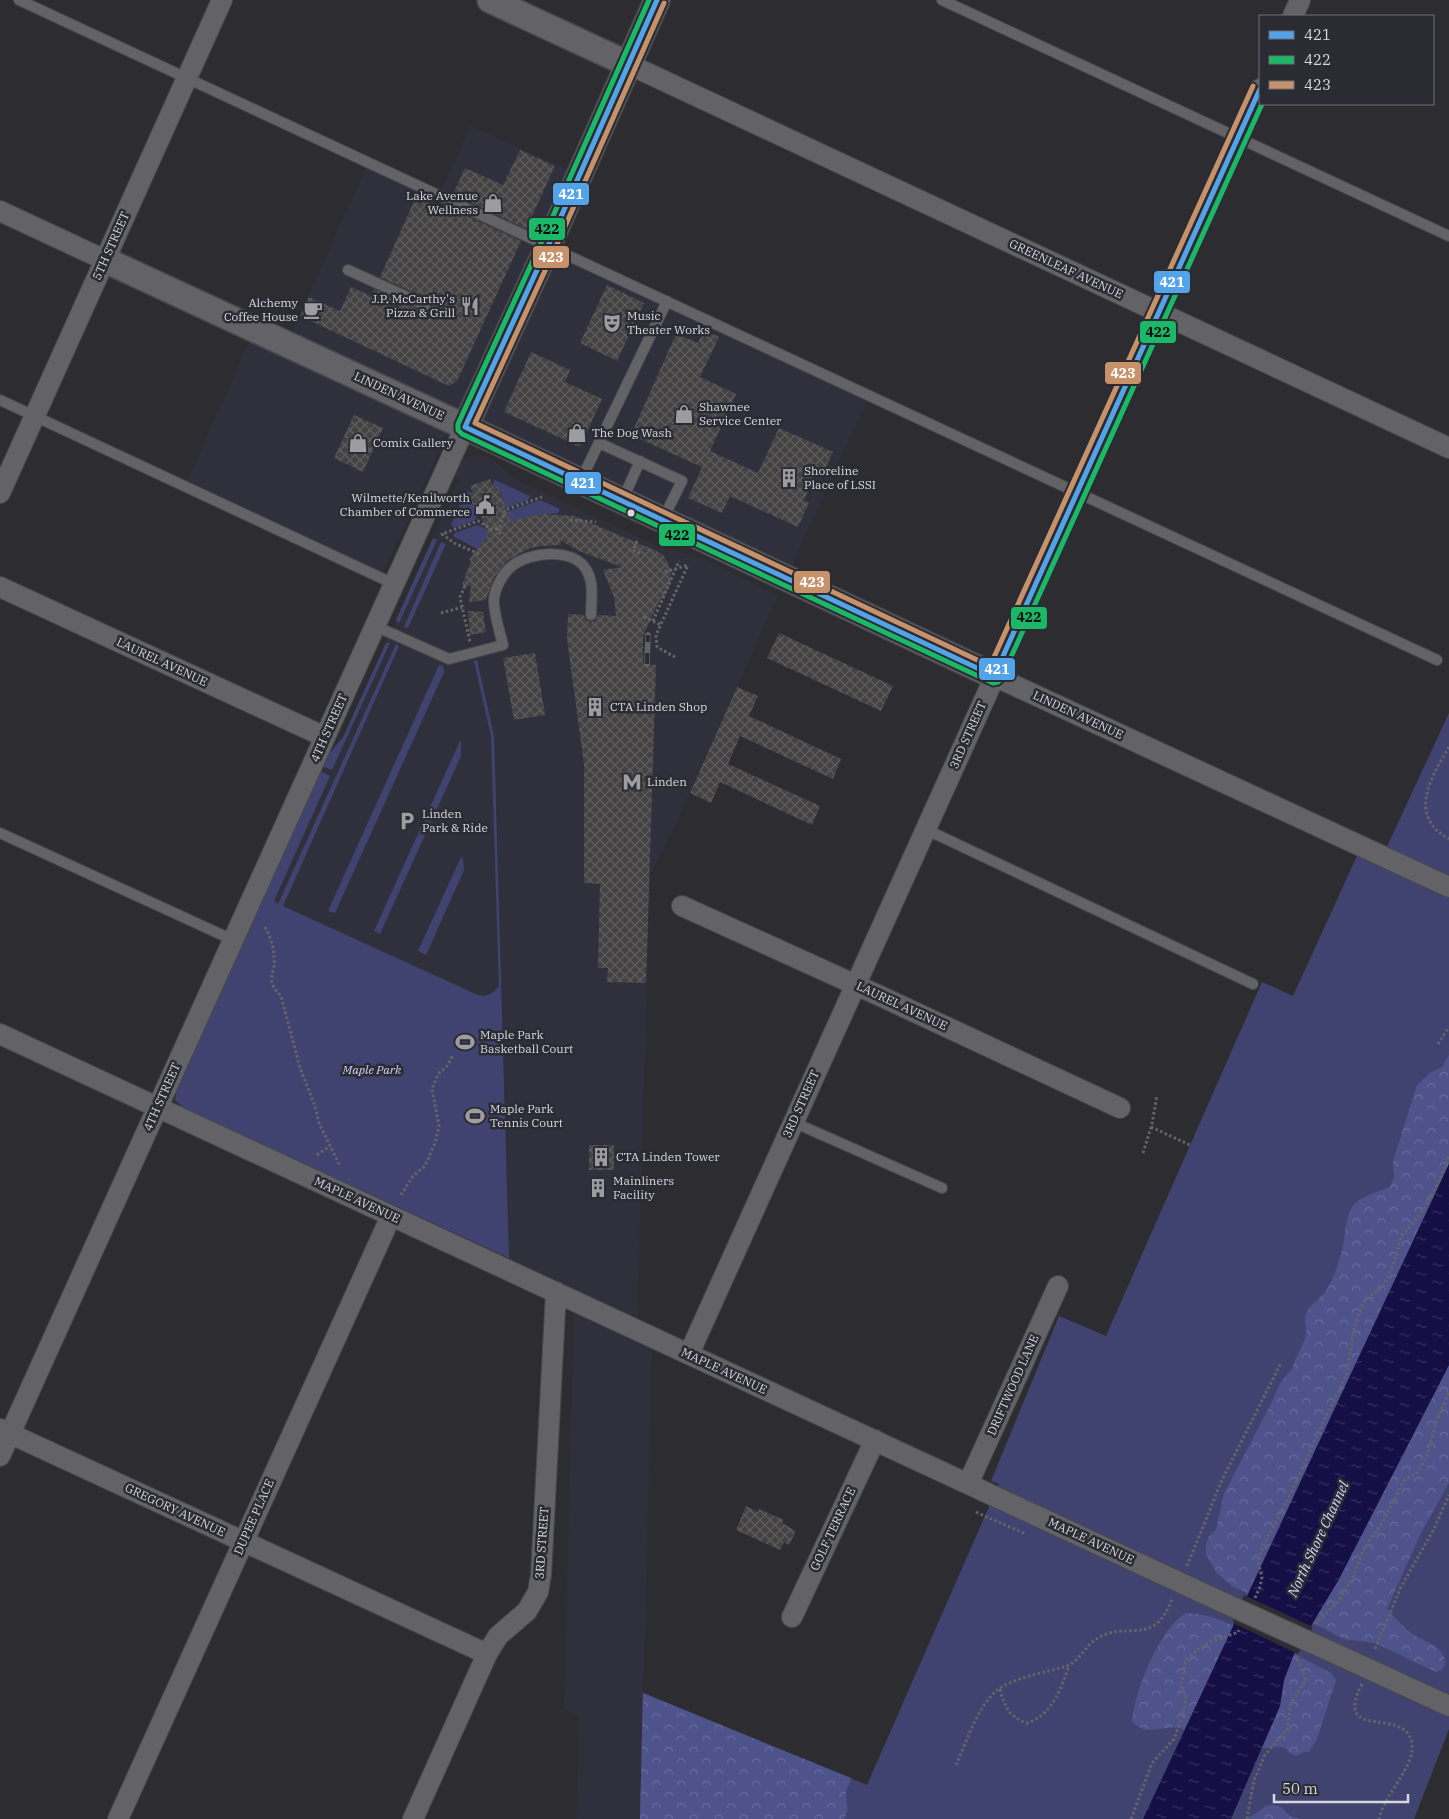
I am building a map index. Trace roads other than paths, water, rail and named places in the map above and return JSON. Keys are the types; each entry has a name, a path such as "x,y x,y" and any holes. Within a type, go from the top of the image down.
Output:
{"street":[{"name":"5TH STREET","path":"0,493 222,0"},
{"path":"490,0 628,64"},
{"name":"4TH STREET","path":"0,1456 5,1431 158,1107 548,246 657,0"},
{"path":"1293,15 1300,0"},
{"name":"GREENLEAF AVENUE","path":"628,64 683,92 1449,448"},
{"name":"3RD STREET","path":"689,1354 1259,91"},
{"name":"LINDEN AVENUE","path":"0,211 1449,887"},
{"name":"LAUREL AVENUE","path":"0,587 325,737"},
{"name":"LAUREL AVENUE","path":"682,906 855,984 1120,1108"},
{"name":"MAPLE AVENUE","path":"0,1034 1449,1706"},
{"name":"DUPEE PLACE","path":"118,1819 242,1541 391,1216"},
{"name":"DRIFTWOOD LANE","path":"968,1484 1058,1286"},
{"name":"3RD STREET","path":"412,1819 487,1654 498,1636 527,1611 538,1592 541,1575 556,1292"},
{"name":"GREGORY AVENUE","path":"5,1431 487,1654"},
{"name":"GOLF TERRACE","path":"792,1617 875,1440"}],"lane":[{"path":"19,0 1437,660"},
{"path":"942,0 1449,236"},
{"path":"348,270 425,305"},
{"path":"580,481 667,301"},
{"path":"0,400 394,584"},
{"path":"599,443 682,481 663,520"},
{"path":"622,501 640,462"},
{"path":"375,626 449,659 503,645 494,600 499,584 511,566 526,558 547,554 563,554 583,564 588,572 591,583 590,615"},
{"path":"925,829 1253,984"},
{"path":"0,833 233,940"},
{"path":"794,1122 942,1188"}],"water":[{"name":"North Shore Channel","path":"1449,1164 1449,1365 1338,1581 1294,1654 1284,1680 1280,1706 1231,1819 1143,1819"}],"railway":[{"path":"647,664 648,635"}],"place":[{"name":"Lake Avenue Wellness","path":"493,203"},
{"name":"J.P. McCarthy's Pizza & Grill","path":"470,306"},
{"name":"Alchemy Coffee House","path":"313,310"},
{"name":"Music Theater Works","path":"612,323"},
{"name":"Shawnee Service Center","path":"684,414"},
{"name":"The Dog Wash","path":"577,433"},
{"name":"Comix Gallery","path":"358,443"},
{"name":"Shoreline Place of LSSI","path":"789,478"},
{"name":"Wilmette/Kenilworth Chamber of Commerce","path":"485,505"},
{"name":"CTA Linden Shop","path":"595,707"},
{"name":"Linden","path":"632,782"},
{"name":"Linden Park & Ride","path":"407,821"},
{"name":"Maple Park Basketball Court","path":"465,1042"},
{"name":"Maple Park Tennis Court","path":"475,1116"},
{"name":"CTA Linden Tower","path":"601,1157"},
{"name":"Mainliners Facility","path":"598,1188"}],"park label":[{"name":"Maple Park","path":"372,1070"}]}
